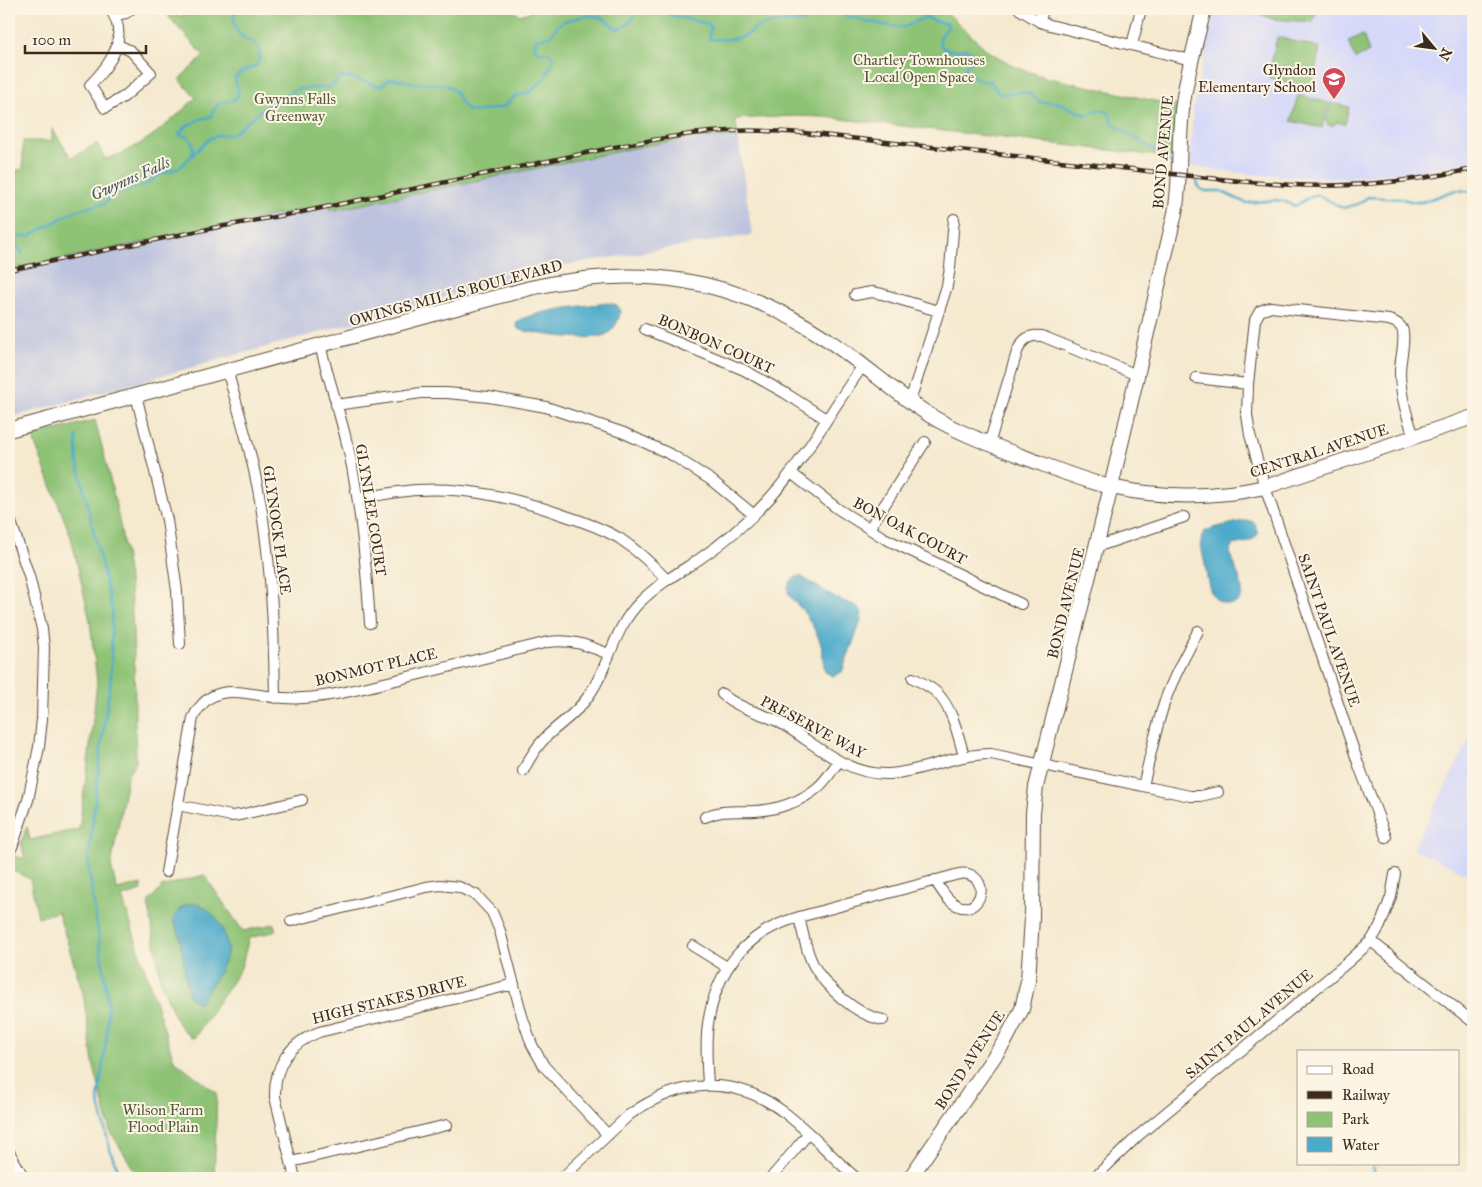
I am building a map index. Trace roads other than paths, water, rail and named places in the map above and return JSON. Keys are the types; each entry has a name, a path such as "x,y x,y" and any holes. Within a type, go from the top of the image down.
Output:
{"main road":[{"name":"BOND AVENUE","path":"910,1178 1000,1048 1022,1009 1027,989 1030,959 1032,813 1040,764 1064,678 1111,487 1177,201 1181,117 1204,9"},
{"name":"OWINGS MILLS BOULEVARD","path":"9,430 530,288 576,279 630,275 676,279 711,286 743,296 785,314 809,328 910,401 944,423 989,444 1111,487"},
{"name":"CENTRAL AVENUE","path":"1111,487 1183,495 1234,493 1265,487 1473,417"}],"street":[{"path":"118,45 131,51 151,73 125,96 105,108 90,85 106,69 118,45 112,12 126,13 131,9"},
{"path":"1019,9 1040,22 1192,60"},
{"path":"1040,22 1043,9"},
{"path":"1132,46 1141,9"},
{"path":"910,401 946,286 950,268 954,219"},
{"path":"855,295 872,292 938,311"},
{"name":"SAINT PAUL AVENUE","path":"1386,837 1358,763 1265,487 1250,435 1247,415 1248,384 1255,320 1260,311 1271,307 1395,322 1402,328 1403,333 1400,372 1401,389 1405,411 1414,437"},
{"name":"BONBON COURT","path":"645,329 751,374 826,419"},
{"path":"989,444 1017,352 1023,340 1030,336 1042,336 1137,375"},
{"name":"GLYNLEE COURT","path":"320,345 349,451 358,499 366,562 370,623"},
{"path":"523,771 541,742 588,698 596,685 624,623 632,612 647,595 720,545 754,515 791,473 844,392 864,366"},
{"name":"GLYNOCK PLACE","path":"227,370 249,450 263,518 273,604 275,698"},
{"path":"1196,378 1248,384"},
{"path":"336,405 421,393 447,393 488,396 546,408 624,434 672,455 711,480 754,515"},
{"path":"136,395 167,520 177,591 180,644"},
{"path":"869,529 925,442"},
{"name":"BON OAK COURT","path":"791,473 838,509 869,529 906,549 1021,604"},
{"path":"358,499 388,493 435,490 512,498 603,530 642,555 667,580"},
{"path":"9,516 29,576 42,629 44,656 39,747 28,800 12,847"},
{"path":"1096,547 1184,517"},
{"path":"1143,786 1164,703 1198,631"},
{"name":"BONMOT PLACE","path":"166,872 192,724 197,709 214,695 237,691 275,698 301,698 343,692 562,640 576,642 609,654"},
{"path":"913,678 930,687 941,698 956,729 964,756"},
{"name":"PRESERVE WAY","path":"722,694 738,705 776,721 839,761 869,772 891,774 964,756 991,754 1190,796 1218,792"},
{"path":"705,817 724,810 765,809 799,800 818,787 839,761"},
{"path":"178,805 231,816 302,800"},
{"path":"708,1085 708,1025 717,990 726,967 741,950 782,922 935,880 964,873 977,879 980,884 980,898 970,907 958,906 945,896 935,880"},
{"name":"SAINT PAUL AVENUE","path":"1094,1178 1139,1135 1371,941 1386,914 1395,874"},
{"path":"291,921 426,886 449,885 459,887 476,895 497,920 526,1031 538,1056 557,1081 608,1135"},
{"path":"799,917 813,966 825,982 863,1014 883,1020"},
{"path":"1371,941 1473,1022"},
{"path":"693,946 726,967"},
{"name":"HIGH STAKES DRIVE","path":"295,1178 275,1096 275,1085 285,1056 298,1043 319,1032 514,984"},
{"path":"562,1178 629,1115 672,1091 708,1085 738,1090 763,1099 784,1112 856,1178"},
{"path":"291,1162 446,1125"},
{"path":"771,1178 808,1134"},
{"path":"9,1152 24,1178"}],"water":[{"path":"608,303 617,305 621,311 614,328 603,336 580,338 551,335 518,329 516,324 522,319 544,312"},
{"path":"1247,520 1255,523 1258,534 1250,541 1233,545 1230,549 1232,561 1241,582 1242,594 1237,603 1226,604 1215,599 1212,594 1208,582 1201,539 1204,532 1213,528"},
{"path":"800,576 838,599 857,606 862,612 861,621 842,672 833,676 825,672 821,645 814,628 788,592 790,582"},
{"path":"188,904 198,904 216,918 224,932 227,946 227,953 220,971 201,1001 197,1002 189,997 179,933 173,920 179,910"}],"waterway":[{"path":"192,156 193,148 191,141 187,136 179,134 184,128 200,119 211,117 217,105 237,98 238,91 235,78 240,73 257,65 259,50 254,43 242,36 236,29 234,21 235,9"},
{"name":"Gwynns Falls","path":"9,237 30,236 69,214 105,203 113,194 145,185 161,174 179,168 209,139 219,135 229,135 276,98 298,89 331,87 340,78 350,77 378,86 383,85 389,79 394,79 415,83 446,85 456,92 460,102 467,110 475,112 504,107 515,96 530,92 545,77 554,60 550,53 539,52 535,48 537,39 550,36 559,24 564,21 587,16 596,16 604,19 617,29 621,28 641,9"},
{"name":"Gwynns Falls","path":"656,9 674,16 709,24 711,27 710,39 741,37 755,28 770,24 815,19 820,12 831,9 868,22 897,27 905,27 925,17 937,22 947,23 948,27 940,37 940,45 946,49 964,49 972,52 975,57 973,61 965,66 965,69 980,80 991,81 998,93 1026,93 1039,102 1059,103 1086,115 1099,110 1106,111 1110,115 1113,124 1157,152 1173,165"},
{"name":"Gwynns Falls","path":"1197,181 1199,188 1205,191 1220,191 1246,203 1276,200 1295,206 1313,195 1318,195 1343,208 1358,204 1368,197 1422,202 1456,190 1473,192"},
{"path":"11,236 23,255"},
{"path":"76,436 78,464 112,610 111,677 88,864 108,1000 107,1034 98,1099 111,1153 122,1178"},
{"path":"1372,1164 1376,1178"}],"railway":[{"path":"9,270 615,147 715,132 777,131 804,133 1269,184 1316,186 1384,183 1473,169"}],"place":[{"name":"Glyndon Elementary School","path":"1334,100"}],"park label":[{"name":"Chartley Townhouses Local Open Space","path":"919,68"},
{"name":"Gwynns Falls Greenway","path":"295,108"},
{"name":"Wilson Farm Flood Plain","path":"163,1118"}]}
